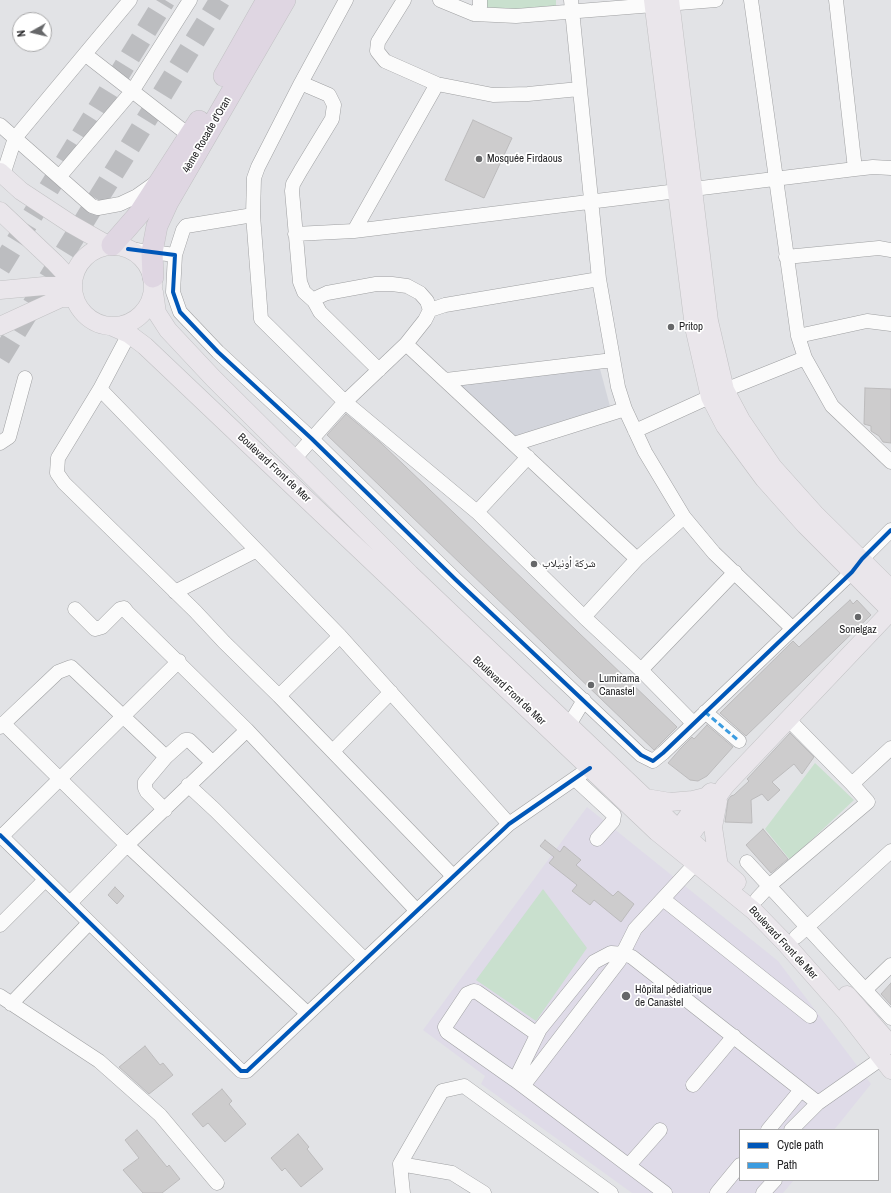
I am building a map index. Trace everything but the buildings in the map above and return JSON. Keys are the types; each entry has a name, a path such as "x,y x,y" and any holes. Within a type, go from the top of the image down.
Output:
{"highway":[{"name":"4ème Rocade d'Oran","path":"116,246 139,214 159,181 190,136 267,0"},
{"name":"4ème Rocade d'Oran","path":"153,284 152,252 157,226 168,202 285,0"}],"main road":[{"path":"662,2 684,190 694,327 718,393 725,426 764,479 805,526 857,566 891,589"},
{"path":"2,173 21,191 53,212 144,260 153,284 157,313 168,330 294,459 410,574 646,798 678,840 700,858 719,867 757,899 801,932 888,1058"},
{"path":"0,211 56,263 73,289 85,316 98,324 121,331 125,326 140,317 150,303 153,284"},
{"path":"0,326 61,298 73,289 76,270 83,259 94,251 116,246"},
{"path":"0,290 44,286 73,289"},
{"name":"Boulevard Front de Mer","path":"121,331 145,346 590,768 678,840"},
{"path":"678,840 716,793 789,720 891,611 857,566"},
{"path":"646,798 664,802 682,802 716,793"},
{"path":"716,793 713,826 719,867"},
{"name":"Boulevard Front de Mer","path":"700,858 772,929 888,1058"}],"street":[{"path":"2,173 15,138 86,55 130,0"},
{"path":"60,176 133,90 190,0"},
{"path":"346,0 258,167 253,188 253,215 261,319 345,402 477,512 584,617 641,670 693,723"},
{"path":"404,0 378,42 377,51 385,61 437,84 493,95 528,94 580,89"},
{"path":"440,0 474,14 516,16 572,6 716,0"},
{"path":"474,14 480,7 480,0"},
{"path":"750,0 777,179 786,257 798,336 805,358 832,406 891,462"},
{"path":"836,0 855,168"},
{"path":"572,6 599,279 618,388 625,409 645,452 684,517 714,553 792,628"},
{"path":"86,55 133,90 190,136"},
{"path":"301,83 329,95 334,105 332,119 293,184 292,204 300,282 304,292 314,301 320,312 379,370"},
{"path":"354,231 437,84"},
{"path":"0,125 60,176 87,203 98,208 120,204 137,196 159,181"},
{"path":"295,234 354,231 855,168 891,168"},
{"path":"253,215 186,226 183,230 175,255 173,292 180,312 218,352 312,439 455,580 641,755 653,760 663,753 857,566 891,530"},
{"path":"116,246 175,255"},
{"path":"786,257 880,248 891,250"},
{"path":"294,459 345,402 406,344 425,320 430,310 445,305 599,279"},
{"path":"314,301 319,296 327,293 376,284 392,284 407,286 420,293 427,301 430,310"},
{"path":"798,336 867,321 891,324"},
{"path":"121,331 100,389 58,458 57,473 64,483 279,696 453,876"},
{"path":"406,344 637,559"},
{"path":"635,431 718,393 805,358"},
{"path":"446,380 613,360"},
{"path":"0,443 9,438 25,378"},
{"path":"100,389 340,636 509,824"},
{"path":"514,444 625,409"},
{"path":"477,512 528,457"},
{"path":"584,617 637,559 684,517"},
{"path":"175,592 256,551"},
{"path":"641,670 735,572"},
{"path":"75,609 93,628 98,629 105,625 118,610 124,608 247,730 417,911"},
{"path":"279,696 340,636"},
{"path":"179,661 60,780 0,837 70,903 241,1071 250,1069 306,1013 365,960 509,824 590,768"},
{"path":"166,757 71,667 58,672 2,725 94,810 127,845 306,1013"},
{"path":"332,751 390,692"},
{"path":"569,725 584,700"},
{"path":"705,712 739,741"},
{"path":"757,899 770,885 868,802 789,720"},
{"path":"70,903 127,845 165,810 188,785 247,730"},
{"path":"165,810 147,792 145,782 166,757 185,740 189,740 192,741 212,762"},
{"path":"852,784 891,748"},
{"path":"575,779 614,815 613,821 597,839"},
{"path":"188,785 365,960"},
{"path":"801,932 891,851"},
{"path":"519,1083 536,1069 624,954 635,929 700,858"},
{"path":"747,862 770,885 801,932 866,989 891,1018"},
{"path":"0,925 45,880"},
{"path":"663,899 810,1016"},
{"path":"89,923 5,1000 99,1061 160,1115 217,1182"},
{"path":"519,1083 524,1060 537,1034 544,1024 594,962 611,953 624,954 632,957 818,1103"},
{"path":"866,989 891,965"},
{"path":"537,1034 474,991 467,994 445,1025 447,1032 519,1083 665,1193"},
{"path":"693,1085 734,1036"},
{"path":"792,1129 818,1103 888,1058"},
{"path":"524,1060 536,1069"},
{"path":"403,1193 400,1164 442,1091 464,1086 611,1193"},
{"path":"769,1129 801,1090"},
{"path":"629,1165 660,1130"},
{"path":"400,1164 452,1173 484,1193"},
{"path":"717,1193 739,1166"},
{"path":"763,1193 774,1181"}],"shaded area":[{"path":"600,369 611,410 518,438 456,384"},
{"name":"Hôpital pédiatrique de Canastel","path":"587,807 778,961 871,1084 835,1129 739,1129 739,1181 793,1181 783,1193 632,1193 481,1084 485,1076 423,1030"}],"green space":[{"path":"478,0 556,0 556,8 492,11 478,8"},
{"path":"815,763 854,800 790,860 765,829"},
{"path":"543,889 587,948 536,1021 476,980"}],"tunnel":[{"path":"0,268 165,0"},
{"path":"0,358 220,0"}],"marked path":[{"path":"705,712 739,741"}],"cycle path":[{"path":"128,249 175,255 173,292 180,312 218,352 312,439 455,579 641,755 653,761 852,572 862,559 891,530"},
{"path":"0,835 241,1071 247,1071 509,824 590,768"}],"place":[{"name":"Mosquée Firdaous","path":"479,159"},
{"name":"Pritop","path":"671,327"},
{"name":"شركة أونيلاب","path":"534,564"},
{"name":"Sonelgaz","path":"858,617"},
{"name":"Lumirama Canastel","path":"591,685"},
{"name":"Hôpital pédiatrique de Canastel","path":"626,996"}]}
